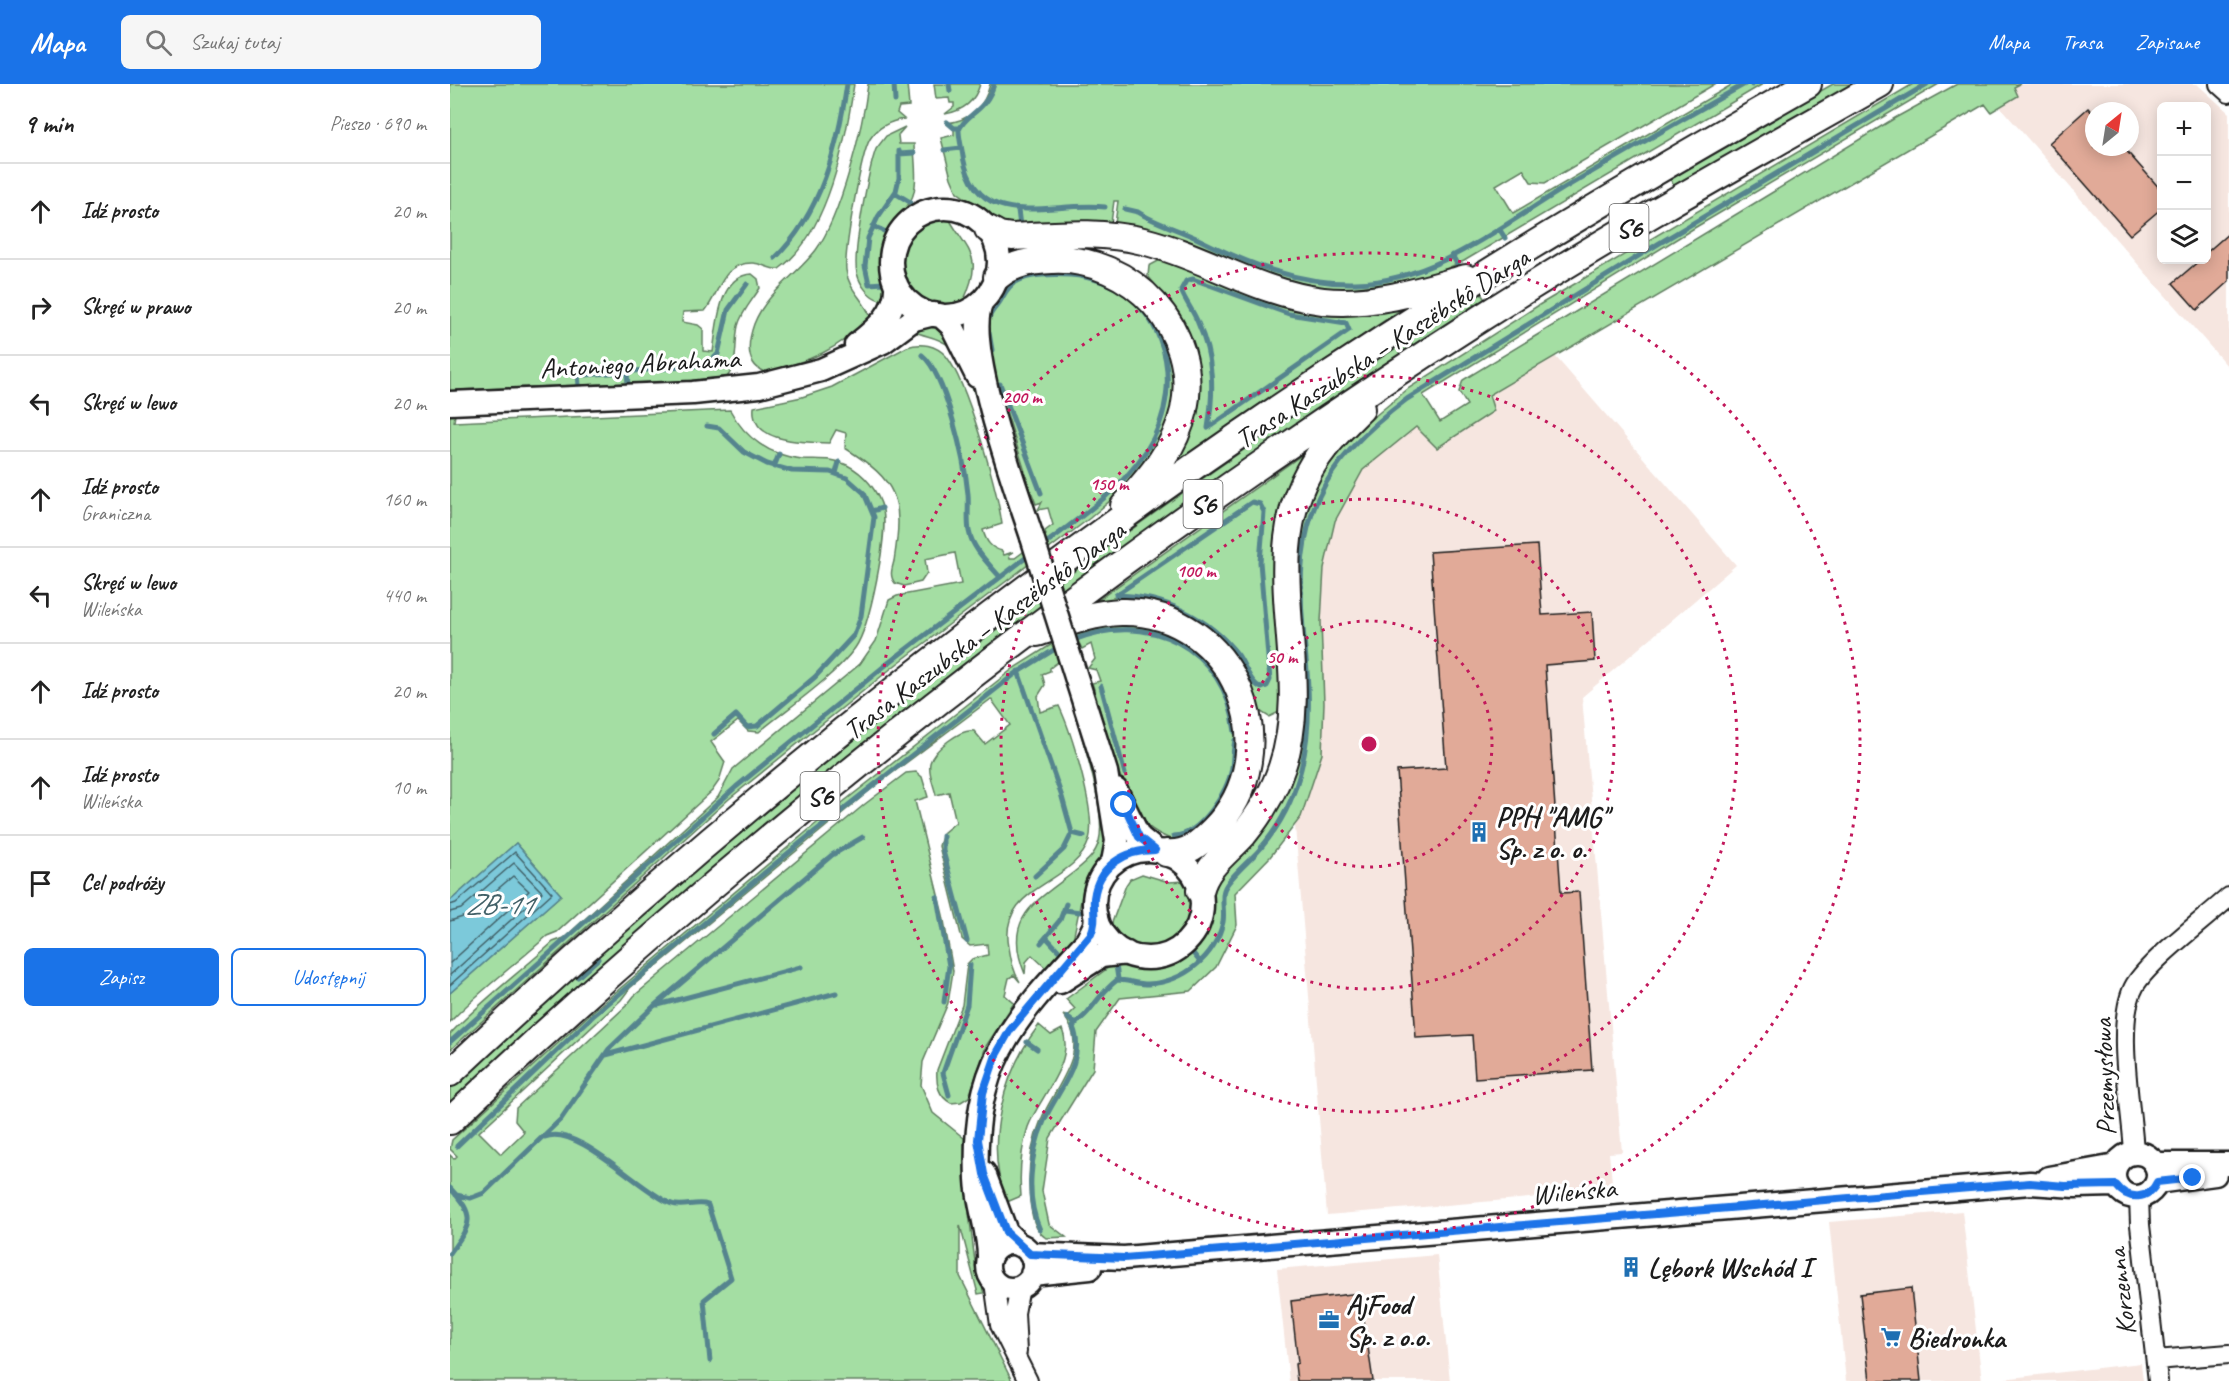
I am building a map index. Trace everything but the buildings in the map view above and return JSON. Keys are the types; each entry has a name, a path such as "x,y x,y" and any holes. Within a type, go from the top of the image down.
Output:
{"highway":[{"name":"Trasa Kaszubska – Kaszëbskô Darga","path":"450,1073 764,796 919,672 1089,544 1299,396 1492,270 1663,166 1808,84"},
{"name":"Trasa Kaszubska – Kaszëbskô Darga","path":"450,1121 530,1046 733,867 940,699 1219,493 1483,316 1681,196 1880,84"},
{"path":"988,229 999,235 1012,237 1088,233 1143,241 1275,290 1321,301 1357,302 1393,298 1492,270"},
{"path":"997,277 1014,265 1064,259 1110,270 1149,296 1164,313 1178,341 1186,387 1184,409 1178,432 1156,471 1089,544"},
{"path":"1200,891 1207,872 1242,836 1265,805 1282,767 1288,746 1293,684 1285,564 1287,536 1298,493 1318,456 1391,377"},
{"path":"1020,638 1101,614 1143,614 1167,619 1188,630 1207,644 1236,680 1247,713 1251,746 1240,791 1216,827 1186,852 1160,852"}],"main road":[{"path":"987,396 952,326 937,315 914,306 896,284 891,268 893,246 898,235 912,218 932,209 955,208 975,217 988,229 998,254 997,277 982,301 975,321 987,396 1106,772 1117,841 1113,862"},
{"name":"Antoniego Abrahama","path":"830,366 873,331 890,312 895,299 896,284"},
{"path":"937,315 968,311 982,301"},
{"name":"Antoniego Abrahama","path":"450,403 733,390 791,380 830,366 883,342 914,319 937,315"},
{"path":"1043,992 1101,956 1127,954 1149,958 1160,956 1189,939 1200,919 1200,891 1186,865 1160,852 1139,837 1106,772"},
{"path":"1025,1265 1006,1288 991,1271 988,1240 978,1204 979,1113 991,1066 1010,1030 1087,941 1095,925 1096,889 1100,879 1113,862 1131,852 1160,852"},
{"path":"1096,916 1108,941 1127,954"},
{"path":"978,1148 999,1216 1025,1265"},
{"path":"2134,1152 2149,1156 2157,1173 2151,1192 2139,1197 2126,1195 2116,1175 2120,1159 2134,1152"},
{"path":"2157,1173 2229,1164"},
{"path":"2157,1173 2212,1175 2229,1170"},
{"name":"Wileńska","path":"1025,1265 2030,1183 2065,1186 2116,1175"},
{"path":"991,1271 997,1248 1012,1243 1025,1265"}],"street":[{"path":"2219,84 2229,93"},
{"name":"Przemysłowa","path":"2134,1152 2125,1032 2129,997 2142,975 2229,897"},
{"name":"Korzenna","path":"2139,1197 2140,1226 2158,1381"},
{"path":"1017,1356 1015,1313 1025,1265"},
{"path":"991,1271 997,1316 1028,1381"},
{"path":"2156,1360 2229,1354"}],"shaded area":[{"path":"2020,84 2197,84 2229,113 2229,368 2000,107 2018,96 2013,87"},
{"path":"1555,356 1736,565 1582,697 1622,1152 1609,1153 1613,1191 1327,1215 1295,826 1301,817 1324,703 1321,622 1324,568 1335,521 1363,470 1416,427 1436,448 1488,396"},
{"name":"Biedronka","path":"1962,1211 1982,1381 1846,1381 1829,1222"},
{"path":"1437,1255 1450,1381 1289,1381 1277,1269"},
{"path":"2141,1363 2143,1381 1986,1381"}],"green space":[{"path":"450,84 854,84 846,132 832,185 810,233 796,253 779,269 752,263 734,268 722,280 705,311 683,312 682,322 698,325 703,329 703,351 713,352 721,304 732,283 752,274 758,279 760,288 738,326 735,359 727,377 686,381 458,390 454,422 730,410 743,429 769,450 802,459 836,461 854,469 874,490 881,503 884,522 872,602 861,637 846,659 822,682 759,732 748,731 738,721 711,742 725,762 719,781 712,791 557,932 547,936 450,1022 450,993 561,895 516,843 450,901"},
{"path":"868,84 907,84 909,106 899,107 897,113 904,119 885,125 870,139 862,163 854,203 846,260 847,277 871,318 834,347 795,364 764,372 758,368 751,357 750,337 754,324 766,303 816,250 825,235 850,170"},
{"path":"934,84 980,84 975,96 967,105 945,114 954,107 954,103 950,103 949,98 936,99"},
{"path":"990,84 1715,84 1545,183 1531,182 1523,169 1496,185 1513,213 1733,84 1763,84 1464,261 1392,286 1360,289 1330,288 1301,283 1156,236 1135,225 1115,224 1118,201 1114,201 1111,223 1076,221 1020,226 1003,224 957,192 941,138 954,135 954,129 946,123 962,119 975,111 984,100"},
{"path":"1833,84 1854,84 1674,186 1669,177"},
{"path":"1913,84 1939,84 1696,227 1423,395 1440,422 1467,405 1459,392 1463,380 1895,118 1957,84 2020,84 2014,87 2018,96 1991,112 1985,104 1489,395 1494,411 1437,448 1416,427 1363,470 1335,521 1324,568 1321,622 1324,703 1322,754 1301,817 1270,857 1235,893 1237,925 1216,967 1191,991 1120,998 1096,1032 1093,1069 1050,1138 1042,1191 1049,1224 1066,1237 1046,1238 1042,1235 1033,1217 1029,1192 1029,1171 1037,1130 1073,1055 1074,1042 1071,1028 1063,1015 1067,1017 1075,1009 1066,999 1112,965 1143,969 1160,968 1179,961 1195,950 1210,922 1216,882 1293,773 1302,734 1305,702 1297,582 1301,529 1311,495 1324,469 1352,435 1409,388 1539,305"},
{"path":"905,127 898,135 899,144 914,144 915,187 911,200 882,243 880,257 885,295 880,300 866,290 857,273 859,231 876,149 886,136"},
{"path":"948,217 972,257 973,275 963,302 940,305 922,298 909,286 902,269 902,252 910,235 925,223"},
{"path":"1162,259 1406,306 1175,462 1182,451 1168,301 1148,276 1149,266"},
{"path":"1061,271 1096,278 1117,290 1138,305 1154,322 1165,341 1171,362 1173,384 1171,407 1154,452 1141,471 1090,518 893,667 729,799 450,1050 450,1034 475,1010 553,942 564,938 718,797 733,769 860,664 876,641 889,600 897,596 961,584 955,553 925,559 927,573 921,582 904,586 895,583 892,572 897,540 897,507 886,482 863,460 845,448 846,433 836,430 829,443 781,438 761,428 755,419 754,407 802,397 832,387 907,347 923,345 938,349 946,356 963,388 994,486 1002,524 983,530 984,534 992,546 1002,551 1004,555 1013,552 1009,554 1010,558 1015,558 1046,535 1045,531 1053,525 1048,508 1038,510 1042,502 1036,504 1031,491 998,385 985,333 990,310 1009,284 1025,275"},
{"path":"1480,292 1486,301 1348,391 1213,484 950,678 696,884 450,1103 450,1089 571,979 819,768 947,667 1077,569 1209,474"},
{"path":"928,322 947,330 975,387 1025,542 1022,544 980,408 959,359 945,343 915,332"},
{"path":"1310,449 1277,600 1281,711 1269,717 1258,710 1248,681 1233,656 1091,605"},
{"path":"1128,624 1163,632 1192,648 1211,666 1225,687 1233,710 1236,735 1234,761 1227,785 1214,809 1190,835 1175,839 1159,834 1141,819 1126,792 1092,683 1100,681 1096,670 1088,668 1095,659 1091,644 1082,649 1080,645 1050,668 1050,671 1042,674 1045,685 1038,696 1040,712 1059,706 1064,718 1082,773 1089,812 1089,840 1081,855 1069,867 1039,887 1014,910 1008,926 1009,947 1020,982 1014,975 1009,978 1005,995 1014,1003 986,1046 969,1097 961,1102 951,1103 943,1097 937,1080 937,1070 962,1005 967,964 972,959 988,955 987,944 970,946 962,939 939,846 943,833 956,822 949,792 936,795 930,775 930,763 936,752 955,736 974,731 985,744 1010,725 991,699 874,787 630,988 621,1000 479,1132 501,1154 524,1132 515,1121 516,1108 634,996 865,804 906,773 916,772 922,777 928,797 915,801 943,915 953,971 948,1003 923,1062 921,1085 933,1113 964,1138 966,1183 972,1212 969,1213 976,1270 984,1293 978,1294 960,1225 960,1276 1012,1381 450,1381 450,1155 454,1159 457,1156 450,1149 452,1140 592,1012 824,817 1014,668 1057,641 1077,633 1097,627"},
{"path":"1073,707 1099,788 1108,830 1105,850 1085,881 1073,940 1047,969 1032,955 1026,962 1025,974 1017,939 1020,925 1026,914 1046,893 1086,862 1095,851 1099,841 1101,828 1097,794"},
{"path":"1142,874 1169,882 1185,881 1191,900 1189,917 1182,931 1170,942 1156,947 1140,948 1124,941 1110,928 1126,885 1130,879"},
{"path":"1039,1025 1051,1035 1062,1029 1065,1041 1064,1054 1060,1067 1028,1127 1021,1161 1021,1196 1007,1202 1000,1180 997,1157 1000,1110 1015,1065"}],"water":[{"name":"ZB-11","path":"516,843 561,895 450,993 450,901"}],"waterway":[{"path":"775,258 791,240 816,200 832,155 847,84"},
{"path":"894,84 895,101"},
{"path":"949,84 950,91"},
{"path":"994,84 986,101 962,124 959,130 963,157 971,181 984,196 1000,205 1019,209 1105,207"},
{"path":"1125,209 1138,212 1234,256 1273,271 1335,283 1385,280 1412,273 1439,262 1491,235 1564,188 1745,84"},
{"path":"1040,1230 1032,1204 1031,1190 1035,1147 1044,1121 1069,1076 1073,1064 1076,1052 1073,1027 1117,980 1144,984 1161,982 1185,973 1205,956 1219,935 1223,922 1223,894 1226,885 1267,840 1280,821 1294,790 1305,751 1308,716 1308,682 1301,590 1303,556 1309,525 1319,497 1333,471 1377,423 1407,399 1658,244 1927,84"},
{"path":"947,122 954,128 960,128"},
{"path":"944,150 961,148"},
{"path":"883,283 869,284 865,266 868,238 878,217 896,191 899,178 899,151"},
{"path":"899,154 914,153"},
{"path":"895,193 910,202"},
{"path":"1018,210 1020,226"},
{"path":"873,226 886,232"},
{"path":"1500,230 1505,238"},
{"path":"1452,255 1457,264"},
{"path":"989,318 1010,286 1022,279 1050,274 1070,275 1102,282 1127,295 1147,315 1160,339 1166,366 1166,395 1160,423 1146,451 1112,491 1042,546"},
{"path":"1193,279 1289,314 1346,323 1349,330 1208,428 1212,388 1210,362 1203,336 1181,290 1186,281 1193,279"},
{"path":"570,370 585,375 707,365 718,354 728,310 747,284"},
{"path":"989,333 992,350"},
{"path":"922,355 931,365 939,380 953,420 966,480 968,526 971,537 982,556 1000,577"},
{"path":"578,373 579,386"},
{"path":"627,373 628,384"},
{"path":"1000,384 1041,493"},
{"path":"707,426 719,428 744,452 767,464 792,471 830,472 847,478 864,493 874,517 861,616 854,635 815,677 757,726 747,727 736,715 714,734"},
{"path":"774,467 779,454"},
{"path":"836,473 839,462"},
{"path":"1252,502 1260,504 1264,512 1260,562 1270,680 1267,686 1262,688 1251,679 1238,655 1226,642 1199,620 1168,604 1134,596 1116,595 1252,502"},
{"path":"872,511 882,508"},
{"path":"450,1042 736,787 887,664 1032,553"},
{"path":"1071,641 1099,632 1127,630 1154,633 1178,643 1199,657 1216,677 1228,702 1235,732"},
{"path":"457,1146 594,1015 804,840 1015,674 1060,646"},
{"path":"1018,671 1062,797 1072,833 1064,849 1035,876"},
{"path":"1101,686 1125,774"},
{"path":"1174,836 1184,834 1194,828 1212,811 1219,800 1232,768 1235,740"},
{"path":"1072,833 1084,836"},
{"path":"943,836 943,851 967,941"},
{"path":"456,1195 471,1198 484,1193 561,1119 609,1049 654,1006 832,855 863,837"},
{"path":"937,897 949,966 944,1002"},
{"path":"1041,943 1060,920 1066,904"},
{"path":"1065,910 1080,912"},
{"path":"1046,937 1058,950"},
{"path":"1192,952 1200,962"},
{"path":"578,977 598,959"},
{"path":"949,1095 943,1073 967,1005 970,965"},
{"path":"1116,965 1118,979"},
{"path":"658,1005 801,967"},
{"path":"606,1055 836,993"},
{"path":"1067,1017 1075,1024"},
{"path":"1027,1042 1037,1049"},
{"path":"545,1137 558,1135 574,1140 672,1204 708,1205 731,1278 704,1300 710,1361"},
{"path":"450,1188 464,1206 468,1220 463,1235 450,1253"}],"place":[{"name":"PPH \"AMG\" Sp. z o. o.","path":"1479,832"},
{"name":"Lębork Wschód I","path":"1631,1267"},
{"name":"AjFood Sp. z o.o.","path":"1329,1320"},
{"name":"Biedronka","path":"1891,1337"}],"route":[{"path":"1124,805 1139,837 1155,850 1131,852 1113,862 1106,870 1096,889 1094,899 1096,916 1091,934 1010,1030 996,1055 983,1093 979,1113 978,1148 984,1174 1006,1232 1030,1254 1124,1258 2030,1183 2065,1186 2116,1185 2126,1195 2139,1197 2151,1192 2157,1182 2193,1178"}]}
